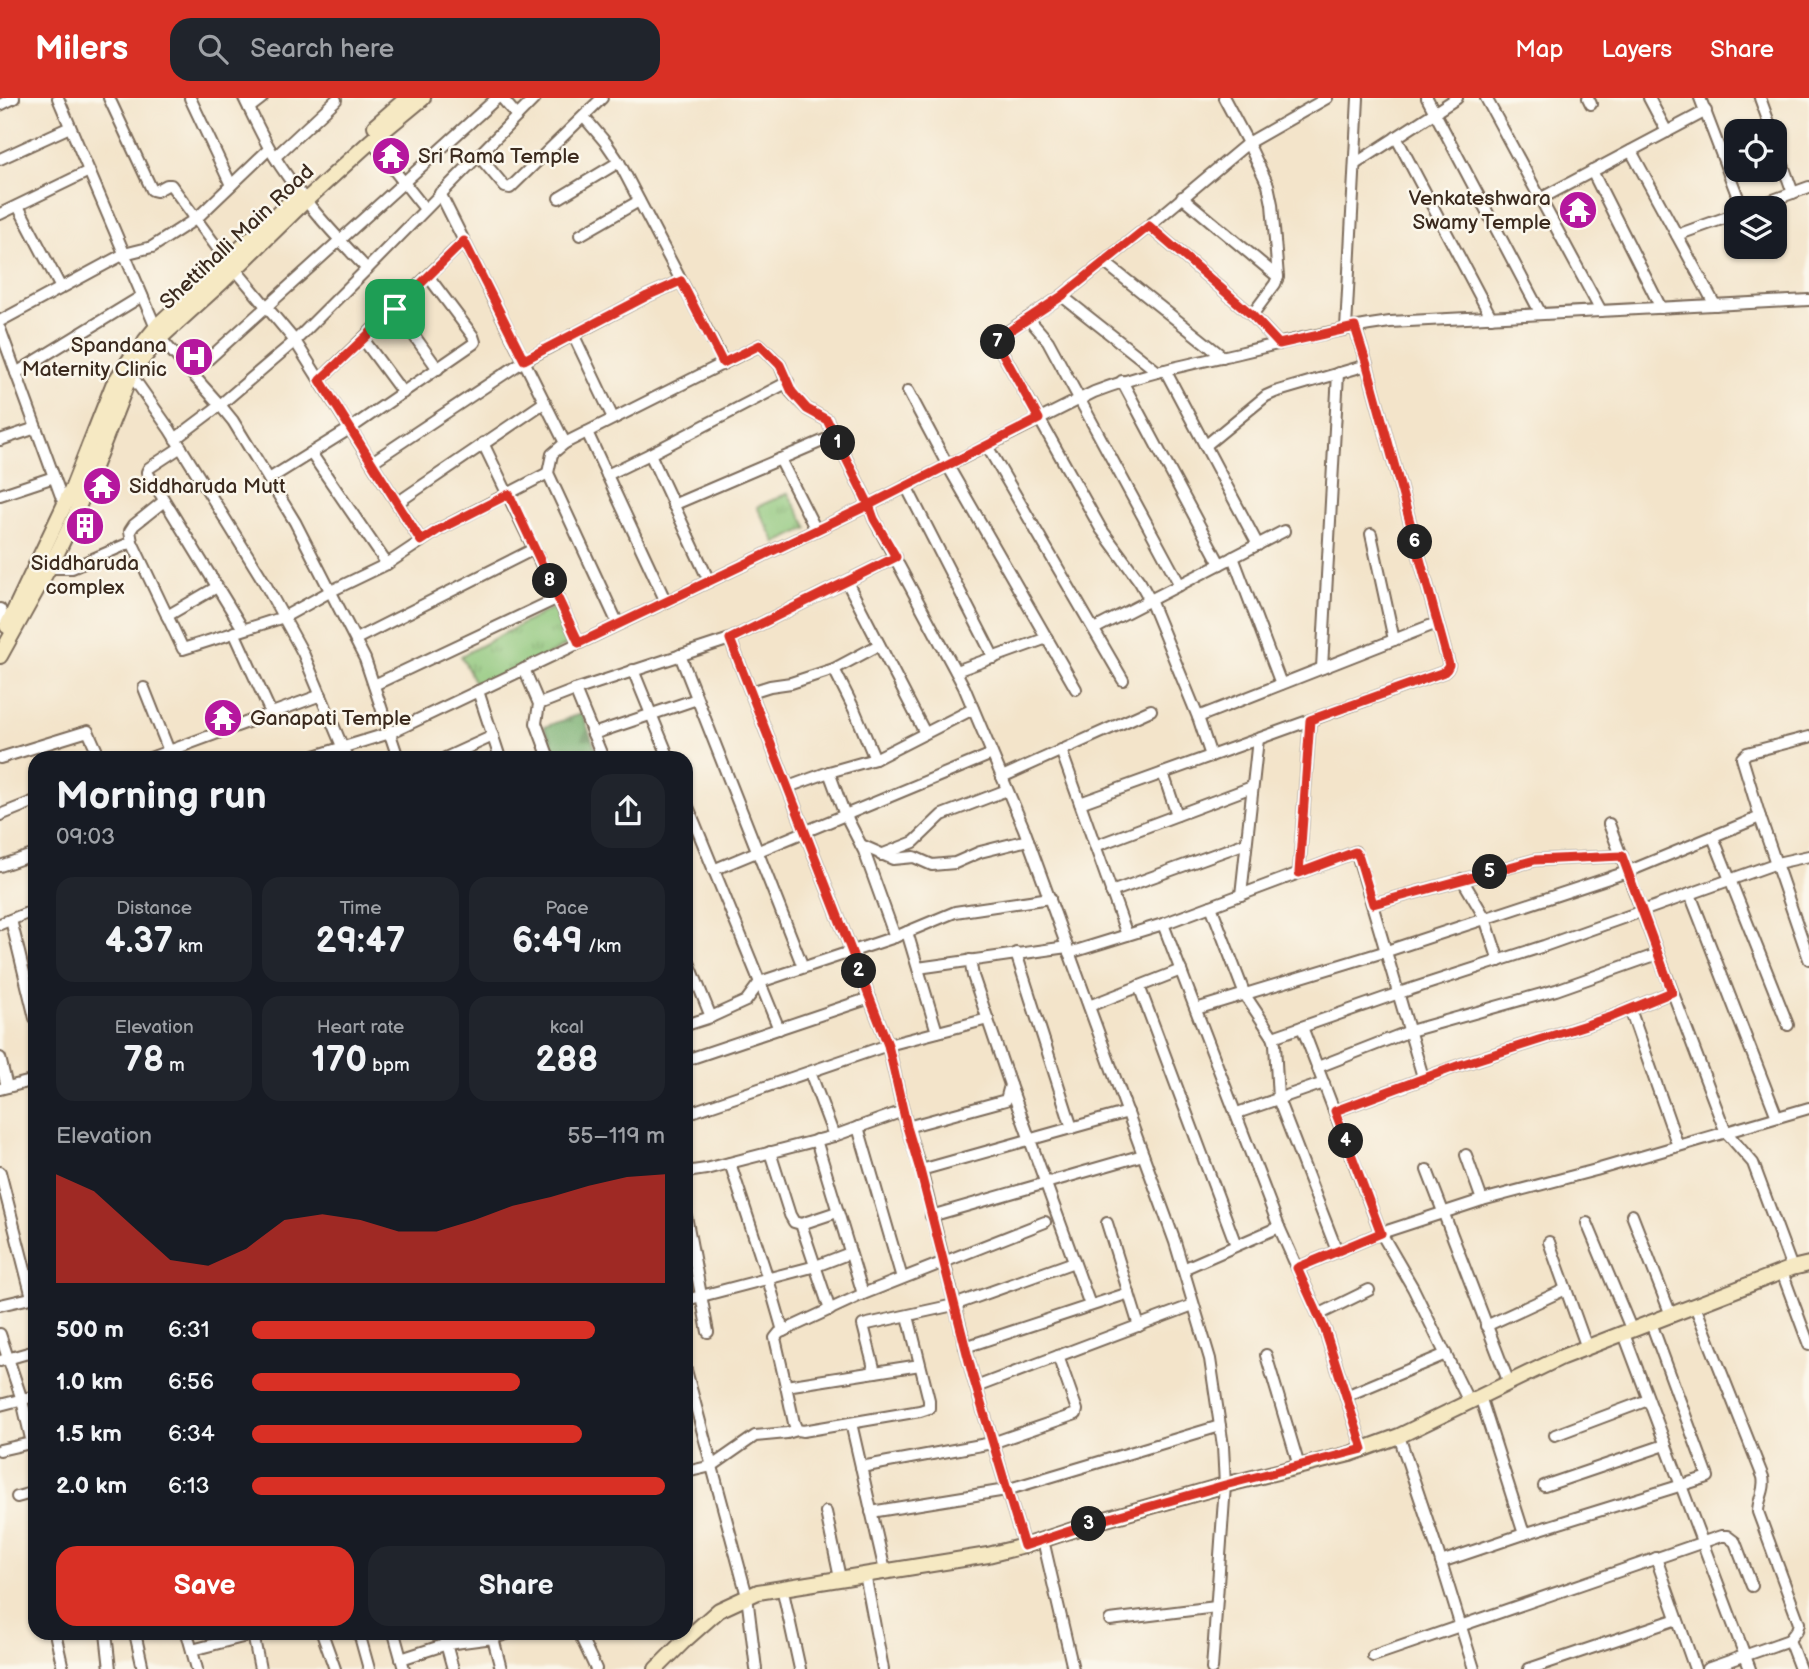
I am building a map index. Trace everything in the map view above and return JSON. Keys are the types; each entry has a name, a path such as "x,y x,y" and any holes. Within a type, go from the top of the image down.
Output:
{"street":[{"path":"0,104 13,98"},
{"path":"58,98 158,333 233,421 295,522 365,659 396,751"},
{"path":"109,98 152,190 171,185 231,265 295,341 421,541"},
{"path":"191,98 231,185"},
{"path":"262,98 246,103 272,153 302,197 367,269"},
{"name":"Shettihalli Main Road","path":"0,656 6,634 64,505 113,385 158,333 407,98"},
{"name":"Shettihalli Main Road","path":"302,197 423,98"},
{"path":"192,374 499,98 517,116"},
{"path":"271,713 239,631 217,587 147,472 295,341 535,98"},
{"path":"478,155 505,187 510,188 603,98"},
{"path":"1224,98 1268,185 1272,204 1278,277 1252,315"},
{"path":"1211,756 1198,716 1150,600 1140,582 1108,540 998,345 998,340 1062,296 1248,143 1327,98"},
{"path":"1080,803 1444,672 1449,665 1367,365 1350,328 1358,98"},
{"path":"1427,98 1541,314"},
{"path":"1355,164 1457,98"},
{"path":"1486,98 1601,311"},
{"path":"1649,98 1667,132"},
{"path":"1700,98 1738,196"},
{"path":"1760,98 1768,119"},
{"path":"0,321 124,254 152,247 197,218 231,185 336,100"},
{"path":"1540,199 1706,111"},
{"path":"584,117 607,143 619,162 723,363"},
{"path":"0,159 70,127"},
{"path":"1396,137 1491,317"},
{"path":"371,141 425,209"},
{"path":"1631,150 1715,305"},
{"path":"559,198 619,162"},
{"path":"0,215 89,171"},
{"path":"1592,171 1661,308"},
{"path":"1787,176 1793,193"},
{"path":"1785,196 1809,187"},
{"path":"440,193 565,443"},
{"path":"1182,197 1278,277"},
{"path":"580,235 639,201"},
{"path":"18,206 61,288"},
{"path":"1677,235 1724,218"},
{"path":"1149,226 1252,315 1279,344"},
{"path":"320,380 464,241"},
{"path":"1104,262 1223,357"},
{"path":"269,480 351,428 475,342 428,276"},
{"path":"372,462 524,360 681,281"},
{"path":"16,373 142,296"},
{"path":"1062,296 1162,371 1258,545"},
{"path":"347,751 869,505 1094,391 1122,382 1350,328 1390,322 1809,300"},
{"path":"395,309 438,369"},
{"path":"1028,318 1048,341 1180,585"},
{"path":"0,329 64,505 74,518"},
{"path":"573,334 613,418"},
{"path":"363,339 402,393"},
{"path":"618,624 548,473 552,454 565,443 760,345 780,365 792,392 807,409 827,420 874,519 956,671 1028,840 1183,1269 1210,1359 1223,1446 1225,1485 1211,1669"},
{"path":"1205,446 1266,396 1367,365"},
{"path":"127,370 178,443 263,580 303,653 345,751"},
{"name":"Shettihalli Main Road","path":"6,634 49,568 74,518 127,370"},
{"path":"1322,668 1338,373"},
{"path":"1122,382 1220,564"},
{"path":"607,475 788,383"},
{"path":"908,391 1076,690"},
{"path":"397,503 545,402"},
{"path":"0,440 36,428"},
{"path":"587,432 666,602"},
{"path":"673,505 834,436"},
{"path":"483,443 579,643"},
{"path":"987,446 1124,680"},
{"path":"311,453 387,564"},
{"path":"650,454 709,581"},
{"path":"780,459 816,530"},
{"path":"164,501 130,531 132,542 183,649 284,617 387,564 438,530 548,473"},
{"path":"0,495 54,477"},
{"path":"906,486 994,657"},
{"path":"1094,629 1284,531"},
{"path":"1371,534 1394,640"},
{"path":"49,568 72,568 132,542"},
{"path":"356,639 534,549"},
{"path":"539,704 730,639 896,557"},
{"path":"1233,557 1281,684"},
{"path":"847,582 925,733"},
{"path":"167,616 217,587"},
{"path":"374,685 558,598"},
{"path":"0,609 6,634"},
{"path":"1198,716 1437,623"},
{"path":"956,671 1047,638"},
{"path":"730,639 888,1045 965,1347 1024,1546"},
{"path":"751,692 792,683 834,669 879,645"},
{"path":"680,654 803,967"},
{"path":"524,669 539,704 536,723 546,751"},
{"path":"834,669 875,759"},
{"path":"633,670 666,751"},
{"path":"144,688 169,751 321,695"},
{"path":"575,690 600,751"},
{"path":"478,691 498,751"},
{"path":"593,734 697,699"},
{"path":"788,788 829,772 875,759 973,709"},
{"path":"1002,777 1151,710"},
{"path":"1299,873 1310,720"},
{"path":"0,758 88,731 97,751"},
{"path":"460,751 493,736"},
{"path":"1809,737 1747,753 1742,758 1809,960"},
{"path":"1241,895 1258,739"},
{"path":"1061,750 1127,935"},
{"path":"713,870 992,754"},
{"path":"829,772 845,815 869,865 895,937"},
{"path":"1163,773 1177,815"},
{"path":"1095,846 1252,787"},
{"path":"869,865 882,854 914,842 942,815 1007,790"},
{"path":"0,815 28,804"},
{"path":"1196,1009 1387,951 1627,872 1760,817"},
{"path":"1609,824 1726,1132 1752,1163 1808,1340"},
{"path":"693,835 713,870 779,1029"},
{"path":"1713,837 1788,1025"},
{"path":"860,845 893,859 914,857 932,865 955,863 980,852 1028,840"},
{"path":"914,842 914,857"},
{"path":"1111,892 1246,844"},
{"path":"918,968 1016,953 1068,950 1127,935 1355,852 1359,857 1423,1077"},
{"path":"0,866 28,856"},
{"path":"1373,904 1535,860 1622,856"},
{"path":"1273,1037 1777,863 1809,856"},
{"path":"1462,879 1485,918 1499,961"},
{"path":"1690,894 1777,1117"},
{"path":"693,1023 746,1001 760,982 895,937 955,912 1050,898"},
{"path":"1212,906 1245,995 1273,1037 1278,1099 1337,1251"},
{"path":"28,913 5,922 28,996"},
{"path":"1163,924 1279,1227 1325,1330 1363,1449"},
{"path":"907,932 937,1032"},
{"path":"1016,953 1072,1128"},
{"path":"1318,1067 1410,1031 1556,990 1658,954"},
{"path":"970,960 1010,1085 1090,1305"},
{"path":"1088,1006 1181,970"},
{"path":"693,972 711,1017"},
{"path":"1139,986 1236,1245"},
{"path":"1335,1111 1423,1077 1630,1009 1672,992"},
{"path":"693,1058 870,998"},
{"path":"1630,1009 1678,1146"},
{"path":"693,1112 888,1045 988,1019"},
{"path":"1302,1027 1381,1233 1413,1288 1446,1354 1475,1399 1524,1534"},
{"path":"0,1058 3,1088 28,1085"},
{"path":"810,1072 834,1136"},
{"path":"1237,1112 1324,1083"},
{"path":"907,1127 1006,1100 1010,1085"},
{"path":"1297,1268 1381,1233 1482,1200 1597,1170 1809,1108"},
{"path":"693,1171 834,1136 903,1111"},
{"path":"920,1170 1128,1112"},
{"path":"858,1127 902,1279"},
{"path":"816,1140 863,1294"},
{"path":"771,1153 794,1222 801,1224 837,1212"},
{"path":"1465,1155 1482,1200"},
{"path":"931,1216 1143,1156"},
{"path":"730,1163 783,1331"},
{"path":"1427,1170 1509,1383"},
{"path":"0,1172 28,1275"},
{"path":"1632,1215 1671,1315"},
{"path":"797,1430 776,1335 863,1294 1045,1222"},
{"path":"1107,1223 1139,1326"},
{"path":"1587,1223 1628,1332 1648,1400 1750,1669"},
{"path":"801,1224 830,1310"},
{"path":"1183,1269 1279,1227"},
{"path":"1549,1242 1587,1348"},
{"path":"693,1251 708,1332"},
{"path":"693,1298 816,1266 850,1253"},
{"path":"875,1372 863,1325 954,1305 1074,1262"},
{"path":"693,1632 719,1610 758,1592 988,1555 1225,1485 1363,1449 1399,1436 1562,1357 1787,1270 1809,1264"},
{"path":"1486,1326 1566,1289"},
{"path":"1318,1315 1369,1290"},
{"path":"965,1347 1129,1293"},
{"path":"0,1305 28,1298"},
{"path":"976,1387 1193,1305"},
{"path":"1695,1306 1763,1477 1765,1486 1758,1512 1798,1623 1797,1630 1789,1640 1707,1669"},
{"path":"693,1470 712,1466 755,1436 803,1431 920,1412 929,1408 908,1315"},
{"path":"1441,1562 1708,1477 1651,1323"},
{"path":"0,1334 4,1359 28,1421"},
{"path":"4,1359 28,1353"},
{"path":"1346,1396 1446,1354"},
{"path":"1266,1355 1299,1466"},
{"path":"861,1467 992,1443 1076,1414 1077,1409 1058,1356"},
{"path":"786,1386 920,1365"},
{"path":"693,1396 747,1596 756,1669"},
{"path":"0,1405 28,1398"},
{"path":"1555,1435 1648,1400"},
{"path":"851,1423 885,1571"},
{"path":"872,1512 1006,1490 1220,1426"},
{"path":"1399,1436 1474,1669"},
{"path":"0,1450 28,1443"},
{"path":"1544,1486 1665,1445"},
{"path":"17,1497 28,1494"},
{"path":"826,1512 840,1578"},
{"path":"1373,1656 1721,1536 1727,1536 1735,1542 1752,1586"},
{"path":"1044,1540 1073,1669"},
{"path":"1656,1558 1695,1669"},
{"path":"865,1574 883,1669"},
{"path":"782,1587 800,1669"},
{"path":"1110,1620 1216,1607"},
{"path":"1529,1669 1677,1619"},
{"path":"56,1640 62,1669"},
{"path":"107,1640 110,1669"},
{"path":"137,1640 143,1669"},
{"path":"189,1640 197,1669"},
{"path":"192,1650 230,1640"},
{"path":"257,1640 260,1669"},
{"path":"325,1640 335,1669"},
{"path":"361,1640 369,1669"},
{"path":"396,1640 402,1664 447,1644 467,1640"},
{"path":"446,1640 453,1669"},
{"path":"493,1640 501,1669"},
{"path":"582,1640 596,1669"},
{"path":"656,1669 684,1640"},
{"path":"1789,1640 1800,1669"}],"green space":[{"path":"788,493 808,528 776,543 757,507"},
{"path":"558,605 576,640 479,691 461,656"},
{"path":"582,713 596,751 553,751 544,727"}],"place":[{"name":"Sri Rama Temple","path":"391,156"},
{"name":"Venkateshwara Swamy Temple","path":"1578,210"},
{"name":"Spandana Maternity Clinic","path":"194,357"},
{"name":"Siddharuda Mutt","path":"102,486"},
{"name":"Siddharuda complex","path":"85,526"},
{"name":"Ganapati Temple","path":"223,718"}],"route":[{"path":"395,309 320,380 421,541 509,494 579,643 869,505 1039,419 998,345 998,340 1062,296 1149,226 1252,315 1279,344 1355,327 1449,665 1444,672 1310,720 1299,873 1355,852 1359,857 1373,904 1535,860 1622,856 1672,992 1611,1017 1423,1077 1335,1111 1381,1233 1297,1268 1325,1330 1363,1449 1106,1519 1024,1546 973,1377 888,1045 730,639 896,557 874,519 869,505 827,420 807,409 792,392 780,365 760,345 723,363 681,281 524,360 464,241 395,309"}]}
